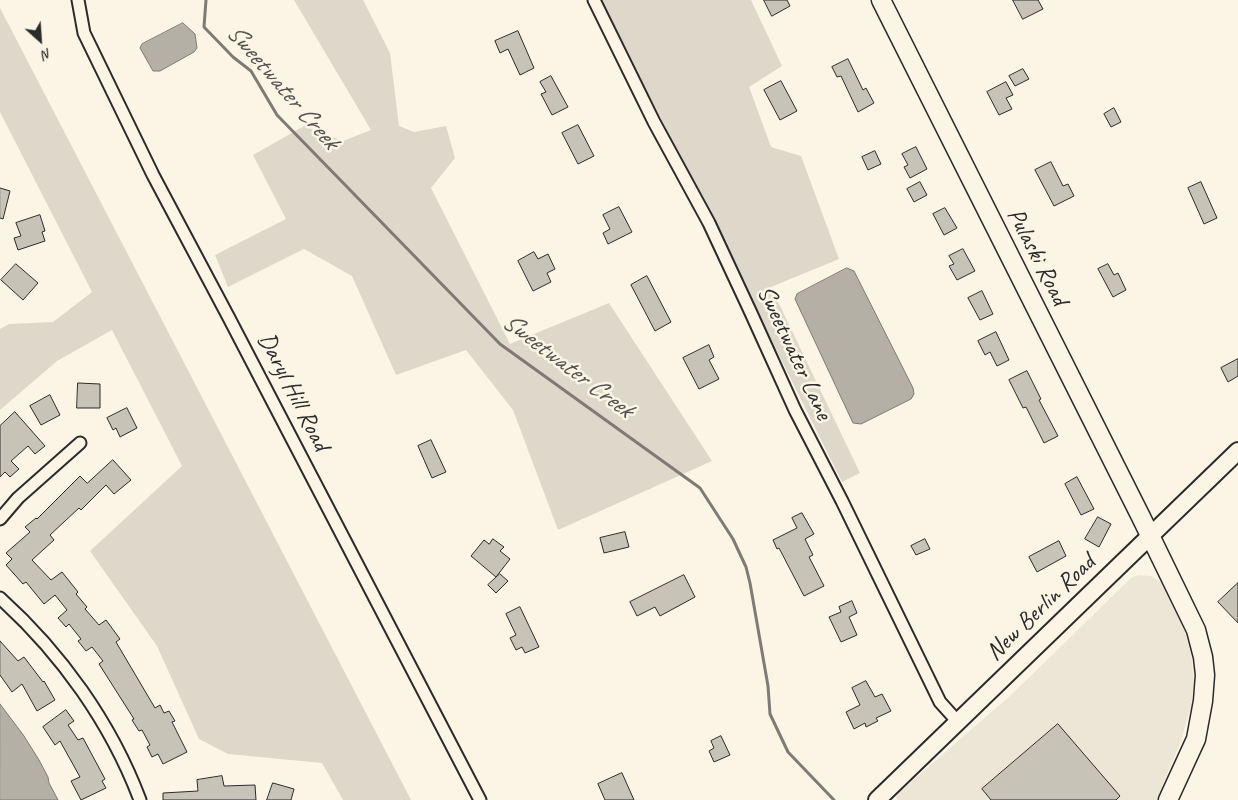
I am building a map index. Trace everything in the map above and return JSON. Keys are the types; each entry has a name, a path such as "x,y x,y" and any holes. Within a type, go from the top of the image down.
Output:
{"main road":[{"name":"Pulaski Road","path":"881,0 1151,535 1196,630 1205,674 1203,701 1196,739 1168,800"}],"street":[{"name":"Daryl Hill Road","path":"78,0 84,33 153,175 480,800"},
{"name":"Sweetwater Lane","path":"594,0 654,122 709,223 795,410 842,500 940,702 958,722"},
{"path":"0,519 18,498 80,443"},
{"name":"New Berlin Road","path":"877,800 1238,451"},
{"path":"0,598 23,619 90,701 125,763 140,800"}],"shaded area":[{"path":"294,0 363,0 390,53 399,126 414,132 446,126 455,158 431,188 510,344 609,303 712,461 558,530 513,410 466,350 396,375 352,276 304,249 228,287 215,255 286,219 253,155 304,126 343,141 371,130"},
{"path":"600,0 751,0 782,66 749,87 771,147 801,156 839,259 771,287 860,473 842,482"},
{"path":"0,8 411,800 343,800 322,763 228,754 199,739 157,646 90,551 182,466 112,330 57,361 0,410 0,329 9,324 53,322 92,292 0,112"},
{"path":"183,23 195,34 197,48 194,52 160,71 153,71 140,48 142,44"},
{"path":"847,268 854,271 913,388 914,394 911,399 861,424 853,423 795,299 797,294"},
{"path":"1138,575 1151,576 1162,583 1183,624 1191,654 1194,681 1191,706 1180,744 1156,800 897,800 896,795 1011,695 1131,578"},
{"path":"0,704 39,760 58,800 0,800"}],"building":[{"path":"764,0 787,0 790,6 772,16"},
{"path":"1013,0 1038,0 1043,9 1023,19"},
{"path":"518,31 534,68 520,75 508,49 500,53 495,41"},
{"path":"848,59 863,90 866,88 874,103 858,112 841,76 837,77 832,67"},
{"path":"1023,69 1029,79 1015,86 1009,76"},
{"path":"551,76 568,107 552,115 541,94 546,92 540,82"},
{"path":"781,81 797,111 780,120 764,90"},
{"path":"1006,82 1013,95 1006,98 1012,109 999,115 987,92"},
{"path":"1114,108 1121,122 1111,127 1104,114"},
{"path":"578,125 594,156 578,164 562,133"},
{"path":"916,147 927,169 910,178 904,167 908,165 902,154"},
{"path":"875,151 881,164 868,170 862,157"},
{"path":"1051,162 1063,186 1068,184 1074,196 1054,206 1035,170"},
{"path":"920,182 927,195 914,202 907,189"},
{"path":"1201,182 1217,218 1204,224 1188,188"},
{"path":"0,188 10,191 3,219 0,218"},
{"path":"619,207 632,232 608,244 603,233 610,229 603,215"},
{"path":"945,208 957,228 944,235 933,214"},
{"path":"40,215 45,231 42,232 45,241 18,250 14,238 21,236 16,223"},
{"path":"963,249 975,271 957,280 949,266 954,264 949,256"},
{"path":"534,252 538,259 548,254 555,269 547,273 551,282 533,291 518,261"},
{"path":"16,264 38,283 23,300 1,280"},
{"path":"1108,264 1114,275 1118,273 1126,290 1113,297 1098,269"},
{"path":"647,276 671,322 655,331 631,285"},
{"path":"982,291 993,314 980,320 968,298"},
{"path":"996,332 1009,360 997,366 990,352 985,355 978,341"},
{"path":"709,345 714,357 709,360 719,379 699,389 683,358"},
{"path":"1238,359 1238,376 1228,382 1221,368"},
{"path":"1027,371 1041,399 1039,400 1058,436 1044,443 1026,407 1023,408 1009,380"},
{"path":"78,383 100,384 100,408 77,408"},
{"path":"50,395 60,415 41,425 30,406"},
{"path":"127,408 137,428 120,437 116,428 113,430 107,418"},
{"path":"15,412 45,446 35,454 28,446 11,461 19,469 10,477 5,472 0,477 0,426"},
{"path":"431,440 446,472 432,478 418,446"},
{"path":"113,460 131,480 114,494 106,485 81,510 79,508 50,535 54,540 32,560 51,580 62,572 78,592 76,594 87,607 85,609 99,625 106,620 120,639 116,642 155,708 160,705 164,713 169,711 175,721 172,722 187,752 163,764 158,754 152,757 147,747 150,745 142,730 139,731 132,720 134,719 99,664 103,661 92,647 86,651 78,641 81,639 69,624 66,627 58,618 67,610 55,595 44,604 26,582 23,584 6,565 12,559 6,553 30,532 25,527 37,519 80,476 87,483"},
{"path":"1077,477 1094,509 1081,515 1065,484"},
{"path":"802,513 814,534 805,539 813,555 809,557 824,586 804,596 773,540 797,528 792,518"},
{"path":"1098,517 1111,524 1099,547 1085,539"},
{"path":"625,532 629,547 604,553 600,538"},
{"path":"493,539 504,547 500,551 510,559 496,577 471,556 484,540 489,544"},
{"path":"925,539 930,549 916,555 911,546"},
{"path":"1059,541 1066,556 1037,572 1029,557"},
{"path":"500,574 508,581 496,593 488,585"},
{"path":"684,575 695,597 660,616 655,607 637,616 630,602"},
{"path":"1238,583 1238,623 1218,602"},
{"path":"852,601 857,613 849,617 857,635 841,642 829,617 841,612 839,607"},
{"path":"520,607 539,647 525,653 522,647 516,650 510,638 516,635 506,614"},
{"path":"0,641 18,661 24,657 44,681 55,700 37,711 22,684 12,692 0,675"},
{"path":"866,681 875,697 882,694 891,711 876,718 878,721 866,727 865,723 854,729 846,712 860,705 852,688"},
{"path":"66,710 74,721 68,725 78,740 83,738 105,779 102,781 106,788 81,800 71,781 80,777 60,741 55,745 43,727"},
{"path":"1058,724 1120,796 1116,800 991,800 982,789"},
{"path":"721,736 730,755 714,762 709,751 714,748 711,741"},
{"path":"622,773 634,800 605,800 598,784"},
{"path":"222,776 224,786 255,785 256,800 163,800 163,793 198,791 197,780"},
{"path":"273,783 294,789 291,800 267,800"}],"waterway":[{"name":"Sweetwater Creek","path":"206,0 204,27 233,57 251,71 277,115 500,344 700,488 733,539 746,567 768,686 770,714 788,752 834,800"}]}
